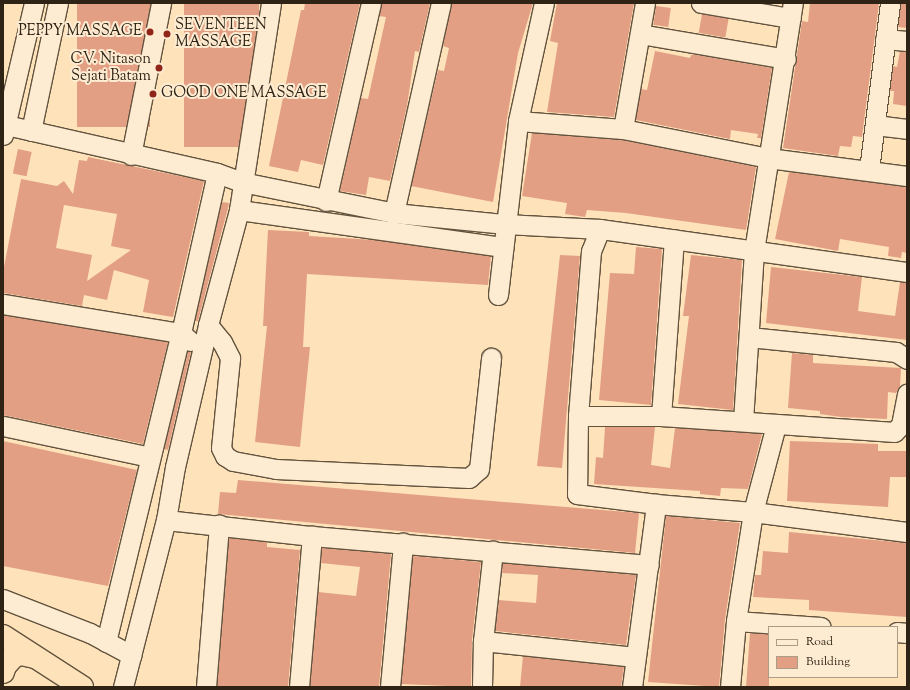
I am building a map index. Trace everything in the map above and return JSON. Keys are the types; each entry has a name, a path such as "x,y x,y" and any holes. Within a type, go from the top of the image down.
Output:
{"highway":[{"path":"3,636 82,687"},
{"path":"3,672 5,666 14,656 21,654 35,657"},
{"path":"3,680 6,687"}],"street":[{"path":"34,3 5,130 31,131 131,155 217,173 242,182 326,201 394,213 504,224 600,229 907,272"},
{"path":"31,131 58,3"},
{"path":"131,155 162,3"},
{"path":"123,687 166,520 175,467 208,325 239,210 242,182 271,3"},
{"path":"326,201 371,3"},
{"path":"394,213 441,3"},
{"path":"498,295 504,224 518,121 544,3"},
{"path":"623,129 645,3"},
{"path":"701,3 792,10 786,59 768,158 754,251 743,421"},
{"path":"869,170 890,3"},
{"path":"640,34 786,59"},
{"path":"885,39 907,41"},
{"path":"518,121 623,129 768,158 907,176"},
{"path":"875,125 907,129"},
{"path":"106,642 181,333 217,173"},
{"path":"239,210 503,247"},
{"path":"600,229 591,251 578,416 577,494 656,504 753,512 907,532"},
{"path":"660,416 674,240"},
{"path":"3,304 181,333 202,351"},
{"path":"208,325 222,342 230,358 222,448 225,456 233,460 276,469 470,478 479,469 491,358"},
{"path":"749,338 896,352 907,359"},
{"path":"578,416 660,416 894,432 902,425 907,394"},
{"path":"730,687 736,621 753,512 776,425"},
{"path":"3,426 175,467"},
{"path":"632,687 656,504"},
{"path":"166,520 312,536 649,565"},
{"path":"206,687 219,525"},
{"path":"299,687 312,536"},
{"path":"390,687 403,543"},
{"path":"482,687 483,641 493,551"},
{"path":"3,599 106,642 131,655"},
{"path":"736,621 807,626"},
{"path":"483,641 635,657"}],"building":[{"path":"77,3 150,3 150,127 77,127"},
{"path":"184,3 259,3 259,147 184,147"},
{"path":"305,3 360,3 323,165 301,160 298,172 269,166 301,10 304,10"},
{"path":"382,3 430,3 419,52 415,51 407,106 390,181 369,177 366,195 340,191 361,98 368,99 386,17 379,16"},
{"path":"452,3 533,3 518,53 493,202 411,186 438,70 444,71 449,48 443,46"},
{"path":"557,3 634,3 614,117 547,112 558,43 550,41"},
{"path":"810,3 879,3 862,137 853,136 851,147 840,146 838,156 783,148 802,21 808,22"},
{"path":"901,3 907,3 907,28 898,27"},
{"path":"656,6 671,8 668,27 653,25"},
{"path":"702,14 729,19 725,37 699,33"},
{"path":"655,51 690,58 691,55 697,55 772,68 761,138 757,138 758,134 731,130 730,139 636,120 641,89 647,90"},
{"path":"900,51 907,52 907,106 893,104 894,91 890,91 893,66 897,67"},
{"path":"532,133 622,140 756,167 746,230 626,213 587,210 585,217 565,214 567,203 522,196"},
{"path":"18,149 32,152 26,176 13,173"},
{"path":"88,157 204,181 173,317 143,312 149,280 114,270 107,300 84,295 82,306 3,293 3,272 21,179 57,186 64,181 73,194 79,160 87,161","holes":["64,205 117,214 111,246 131,250 87,281 92,255 56,248"]},
{"path":"789,172 907,187 907,253 902,252 901,258 888,256 889,247 840,239 838,251 775,239"},
{"path":"222,202 229,203 228,208 198,321 195,321"},
{"path":"268,230 309,232 309,236 375,240 491,256 488,285 307,274 303,347 310,347 300,447 255,442 267,326 263,326"},
{"path":"636,247 662,249 651,405 599,400 610,273 634,274"},
{"path":"560,255 580,256 562,468 537,466"},
{"path":"691,255 742,260 733,410 678,404 689,316 683,316"},
{"path":"771,267 862,277 858,311 895,316 900,282 907,283 907,340 766,323"},
{"path":"3,315 168,342 143,444 3,415"},
{"path":"188,352 191,352 168,450 164,449"},
{"path":"792,353 813,355 813,363 901,368 900,386 896,393 888,392 887,419 841,417 820,414 820,411 788,408"},
{"path":"605,427 655,427 651,465 670,468 675,428 762,434 748,489 721,488 720,496 700,494 700,491 594,484 596,457 603,458"},
{"path":"3,441 137,470 108,586 3,566"},
{"path":"790,441 878,444 878,451 907,451 907,477 890,477 888,507 787,501"},
{"path":"238,480 639,513 635,553 218,514 220,492 236,493"},
{"path":"666,516 740,523 725,619 719,687 648,682"},
{"path":"789,532 907,543 907,617 809,610 809,600 753,597 755,575 761,575 763,551 788,553"},
{"path":"229,538 267,542 267,547 300,550 288,687 217,687"},
{"path":"322,548 391,554 379,687 310,687 318,592 356,596 360,567 321,563"},
{"path":"413,556 481,562 472,640 471,687 401,684"},
{"path":"503,563 636,575 626,645 495,631 499,600 536,603 538,575 502,573"},
{"path":"750,633 768,634 769,687 746,687"},
{"path":"523,656 624,667 621,687 520,687"}],"place":[{"name":"PEPPY MASSAGE","path":"150,32"},
{"name":"SEVENTEEN MASSAGE","path":"167,34"},
{"name":"CV. Nitason Sejati Batam","path":"159,68"},
{"name":"GOOD ONE MASSAGE","path":"153,94"}]}
